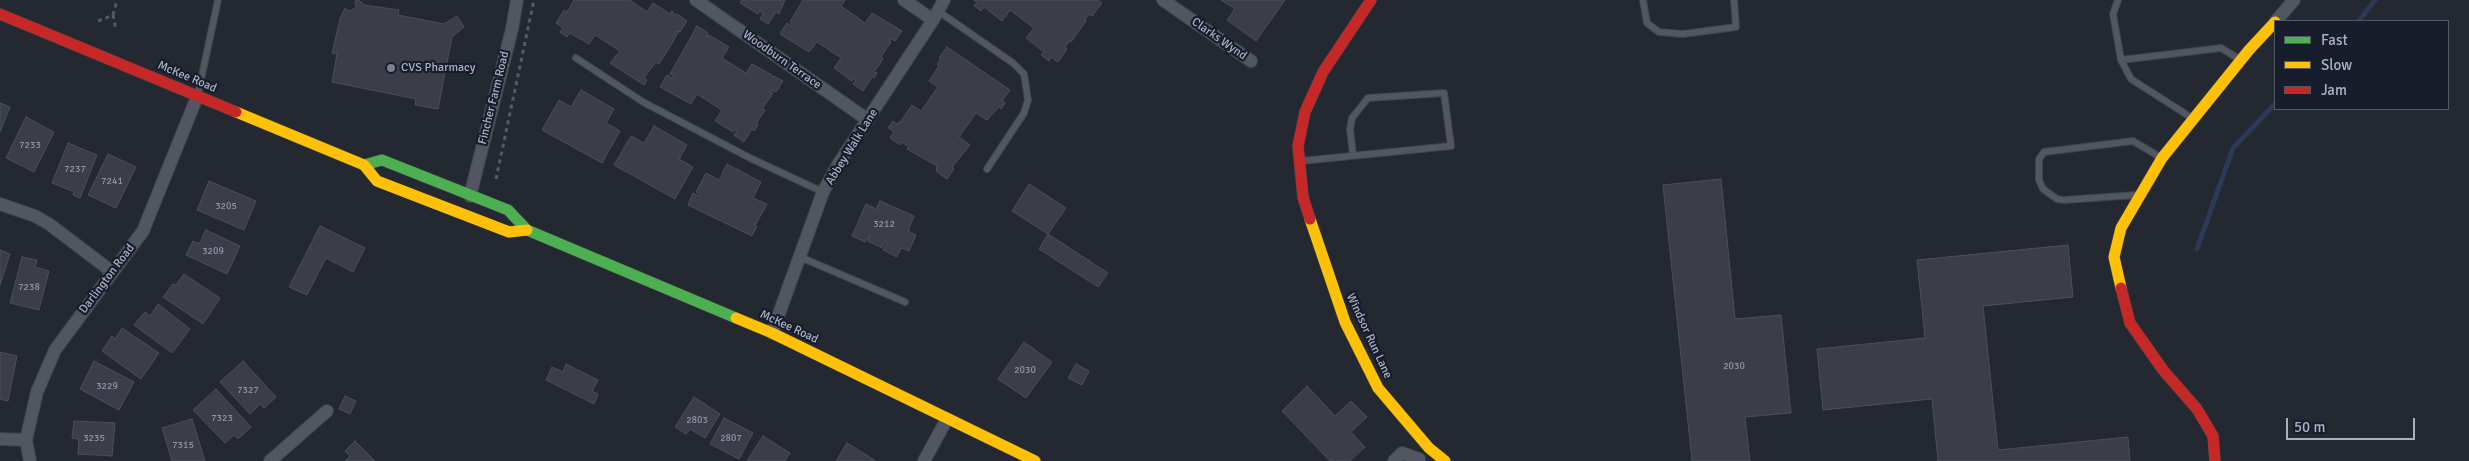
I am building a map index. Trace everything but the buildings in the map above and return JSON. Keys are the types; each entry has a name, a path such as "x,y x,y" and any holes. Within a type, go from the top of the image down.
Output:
{"street":[{"name":"Fincher Farm Road","path":"470,196 512,29 517,0"},
{"name":"Woodburn Terrace","path":"696,0 868,120"},
{"path":"904,0 938,10"},
{"name":"Clarks Wynd","path":"1163,0 1251,61"},
{"name":"Windsor Run Lane","path":"1371,0 1323,72 1305,112 1298,146 1303,197 1344,322 1378,388 1429,448 1445,461"},
{"path":"2278,20 2294,0"},
{"name":"Abbey Walk Lane","path":"772,333 824,192 838,163 868,120 938,10"},
{"name":"McKee Road","path":"0,14 364,166 377,180 395,188 508,232 526,230"},
{"path":"2215,461 2213,436 2196,409 2163,370 2130,322 2114,257 2121,228 2162,158 2241,60 2274,24"},
{"name":"Darlington Road","path":"30,461 26,440 37,392 55,350 111,271 143,231 197,97"},
{"name":"McKee Road","path":"364,166 382,160 508,210 526,230 772,333 1035,461"},
{"path":"0,204 35,216 49,224 111,271"},
{"path":"270,461 326,411"},
{"path":"924,461 947,419"},
{"path":"0,439 26,440"},
{"path":"1394,461 1402,453 1419,460 1429,448"}],"lane":[{"path":"197,97 218,0"},
{"path":"1644,0 1647,23 1659,32 1683,34 1736,28 1734,0"},
{"path":"2118,0 2113,14 2121,60 2130,79 2194,119"},
{"path":"938,10 1013,63 1024,74 1028,100 1024,113 987,169"},
{"path":"2121,60 2221,48 2241,60"},
{"path":"576,58 642,102 750,158 824,192"},
{"path":"1300,161 1451,146 1444,93 1368,98 1352,118 1350,129 1353,155"},
{"path":"2140,194 2057,199 2043,189 2039,180 2039,159 2044,152 2133,141 2162,158"},
{"path":"800,257 905,302"}],"path":[{"path":"116,30 113,15 117,0"},
{"path":"496,179 534,0"},
{"path":"98,21 113,15"}],"waterway":[{"path":"2360,20 2375,0"},
{"path":"2197,249 2233,148 2274,105"}],"traffic: fast":[{"path":"364,165 382,160 508,210 527,230 736,318"}],"traffic: slow":[{"path":"2121,288 2114,257 2121,228 2162,158 2249,50 2274,23"},
{"path":"236,112 364,165 377,181 509,232 527,230"},
{"path":"1310,219 1345,322 1378,388 1429,448 1445,461"},
{"path":"736,318 772,333 1035,461"}],"traffic: jam":[{"path":"1310,219 1303,197 1298,146 1305,112 1323,72 1371,0"},
{"path":"0,14 236,112"},
{"path":"2121,288 2130,323 2163,370 2197,409 2213,436 2215,461"}],"place":[{"name":"CVS Pharmacy","path":"391,68"}]}
